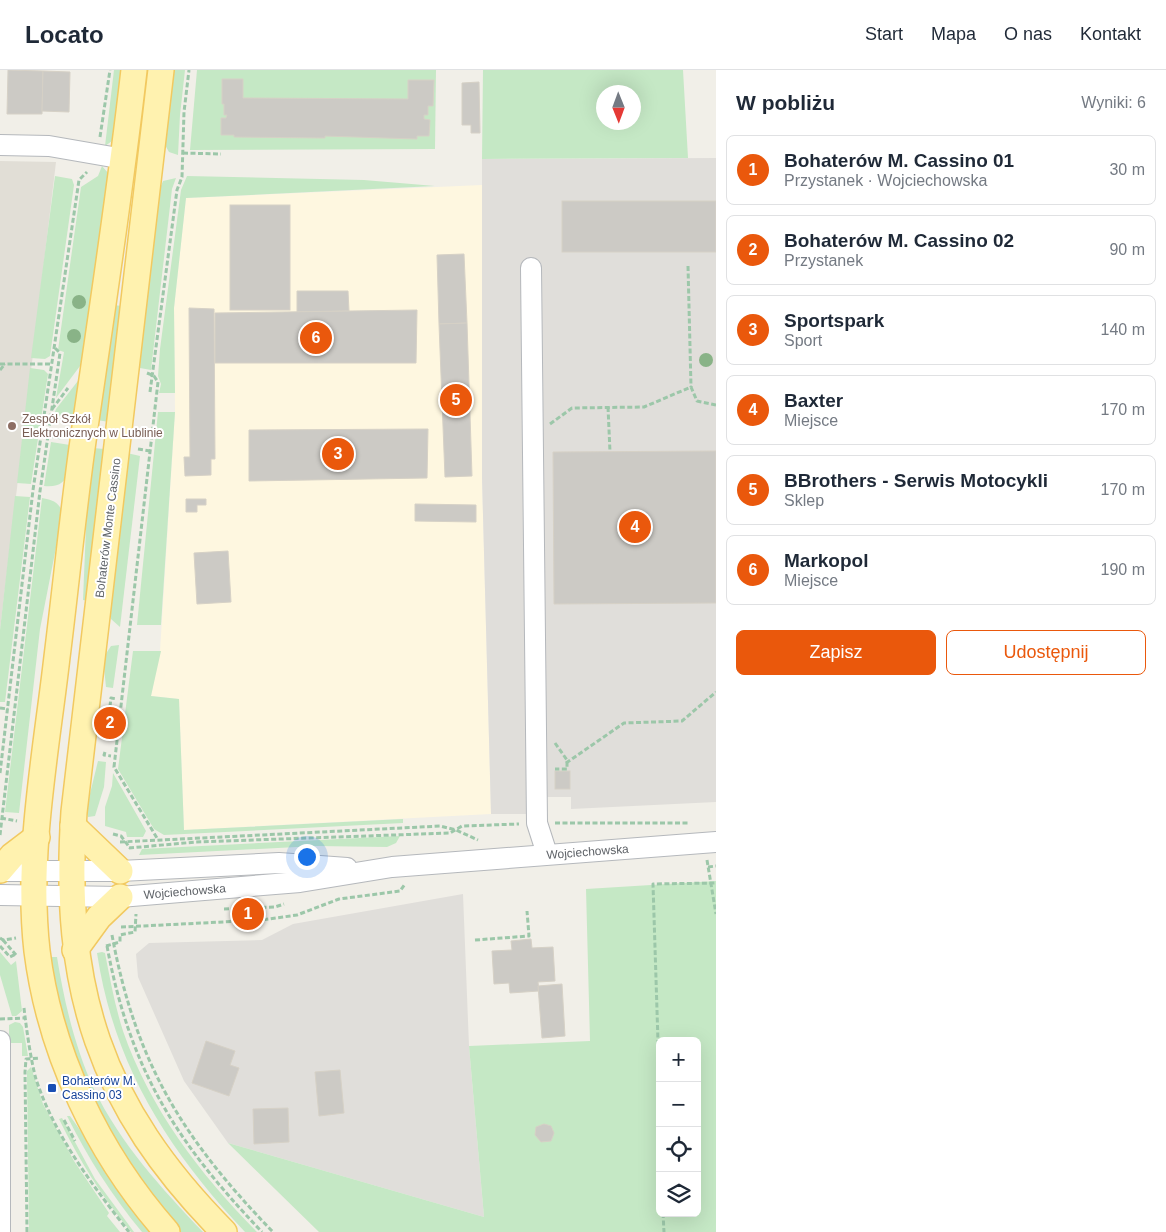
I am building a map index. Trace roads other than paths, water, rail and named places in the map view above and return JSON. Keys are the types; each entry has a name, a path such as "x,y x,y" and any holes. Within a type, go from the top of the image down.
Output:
{"main road":[{"path":"134,70 124,159 81,458 37,837 35,884 38,952 42,979 52,1022 65,1063 82,1103 106,1149 138,1196 167,1232"},
{"name":"Bohaterów Monte Cassino","path":"161,70 73,826 71,897 86,949 95,1033 112,1079 128,1112 161,1160 224,1232"},
{"path":"73,826 120,871"},
{"path":"0,870 12,856 37,837"},
{"path":"86,949 99,918 128,902"}],"street":[{"path":"0,145 49,146 124,159"},
{"path":"531,268 549,820 548,854"},
{"name":"Wojciechowska","path":"0,870 71,897 128,902 334,878 370,871 548,854 716,842"},
{"name":"Wojciechowska","path":"0,894 71,872 279,863 370,871"},
{"path":"0,1041 0,1232"}],"place":[{"name":"Markopol","path":"316,338"},
{"name":"BBrothers - Serwis Motocykli","path":"456,400"},
{"name":"Zespół Szkół Elektronicznych w Lublinie","path":"12,426"},
{"name":"Sportspark","path":"338,454"},
{"name":"Baxter","path":"635,527"},
{"name":"Bohaterów M. Cassino 02","path":"110,723"},
{"name":"Bohaterów M. Cassino 01","path":"248,914"},
{"name":"Bohaterów M. Cassino 03","path":"52,1088"}]}
